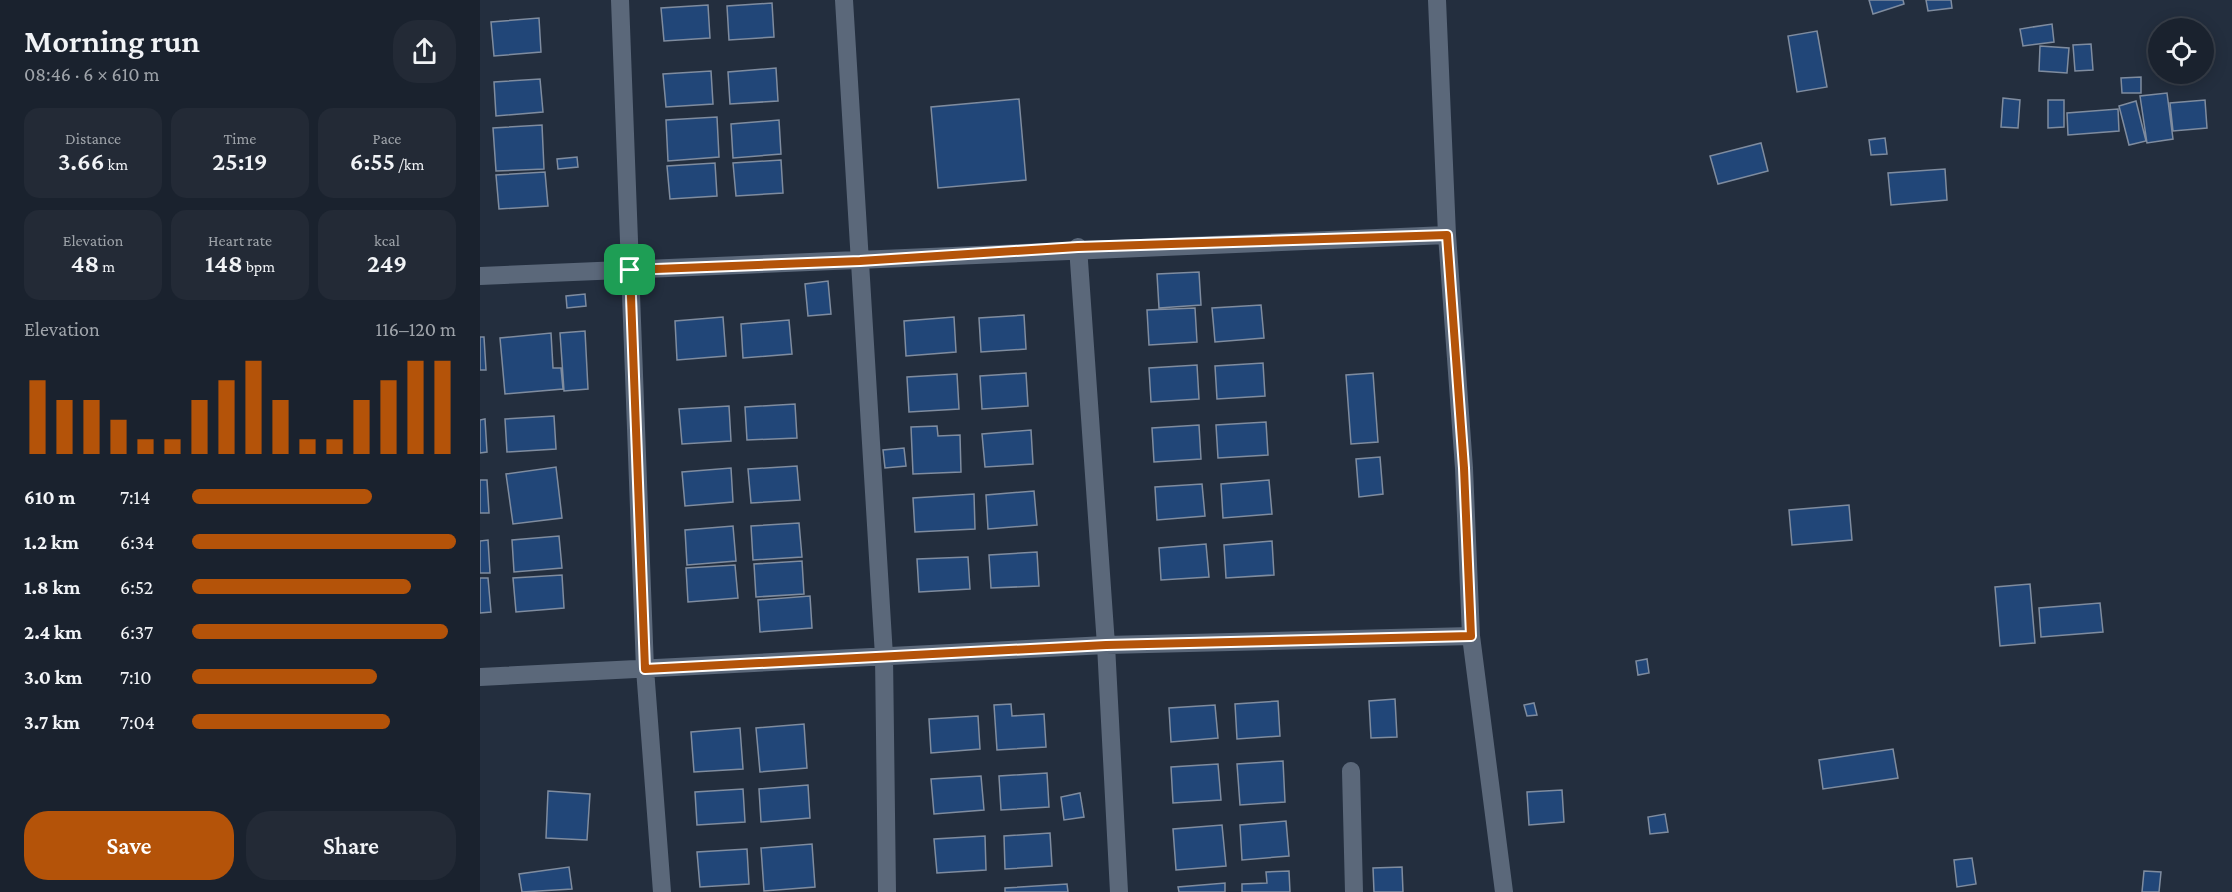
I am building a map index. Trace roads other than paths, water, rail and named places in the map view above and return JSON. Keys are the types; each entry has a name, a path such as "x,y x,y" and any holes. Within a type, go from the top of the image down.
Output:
{"street":[{"path":"620,0 645,669 662,892"},
{"path":"844,0 884,656 887,892"},
{"path":"1437,0 1447,235 1464,468 1471,636 1504,892"},
{"path":"480,276 860,261 1078,247 1447,235"},
{"path":"1078,247 1106,645 1119,892"},
{"path":"480,677 1106,645 1471,636"},
{"path":"1351,771 1354,892"}]}
